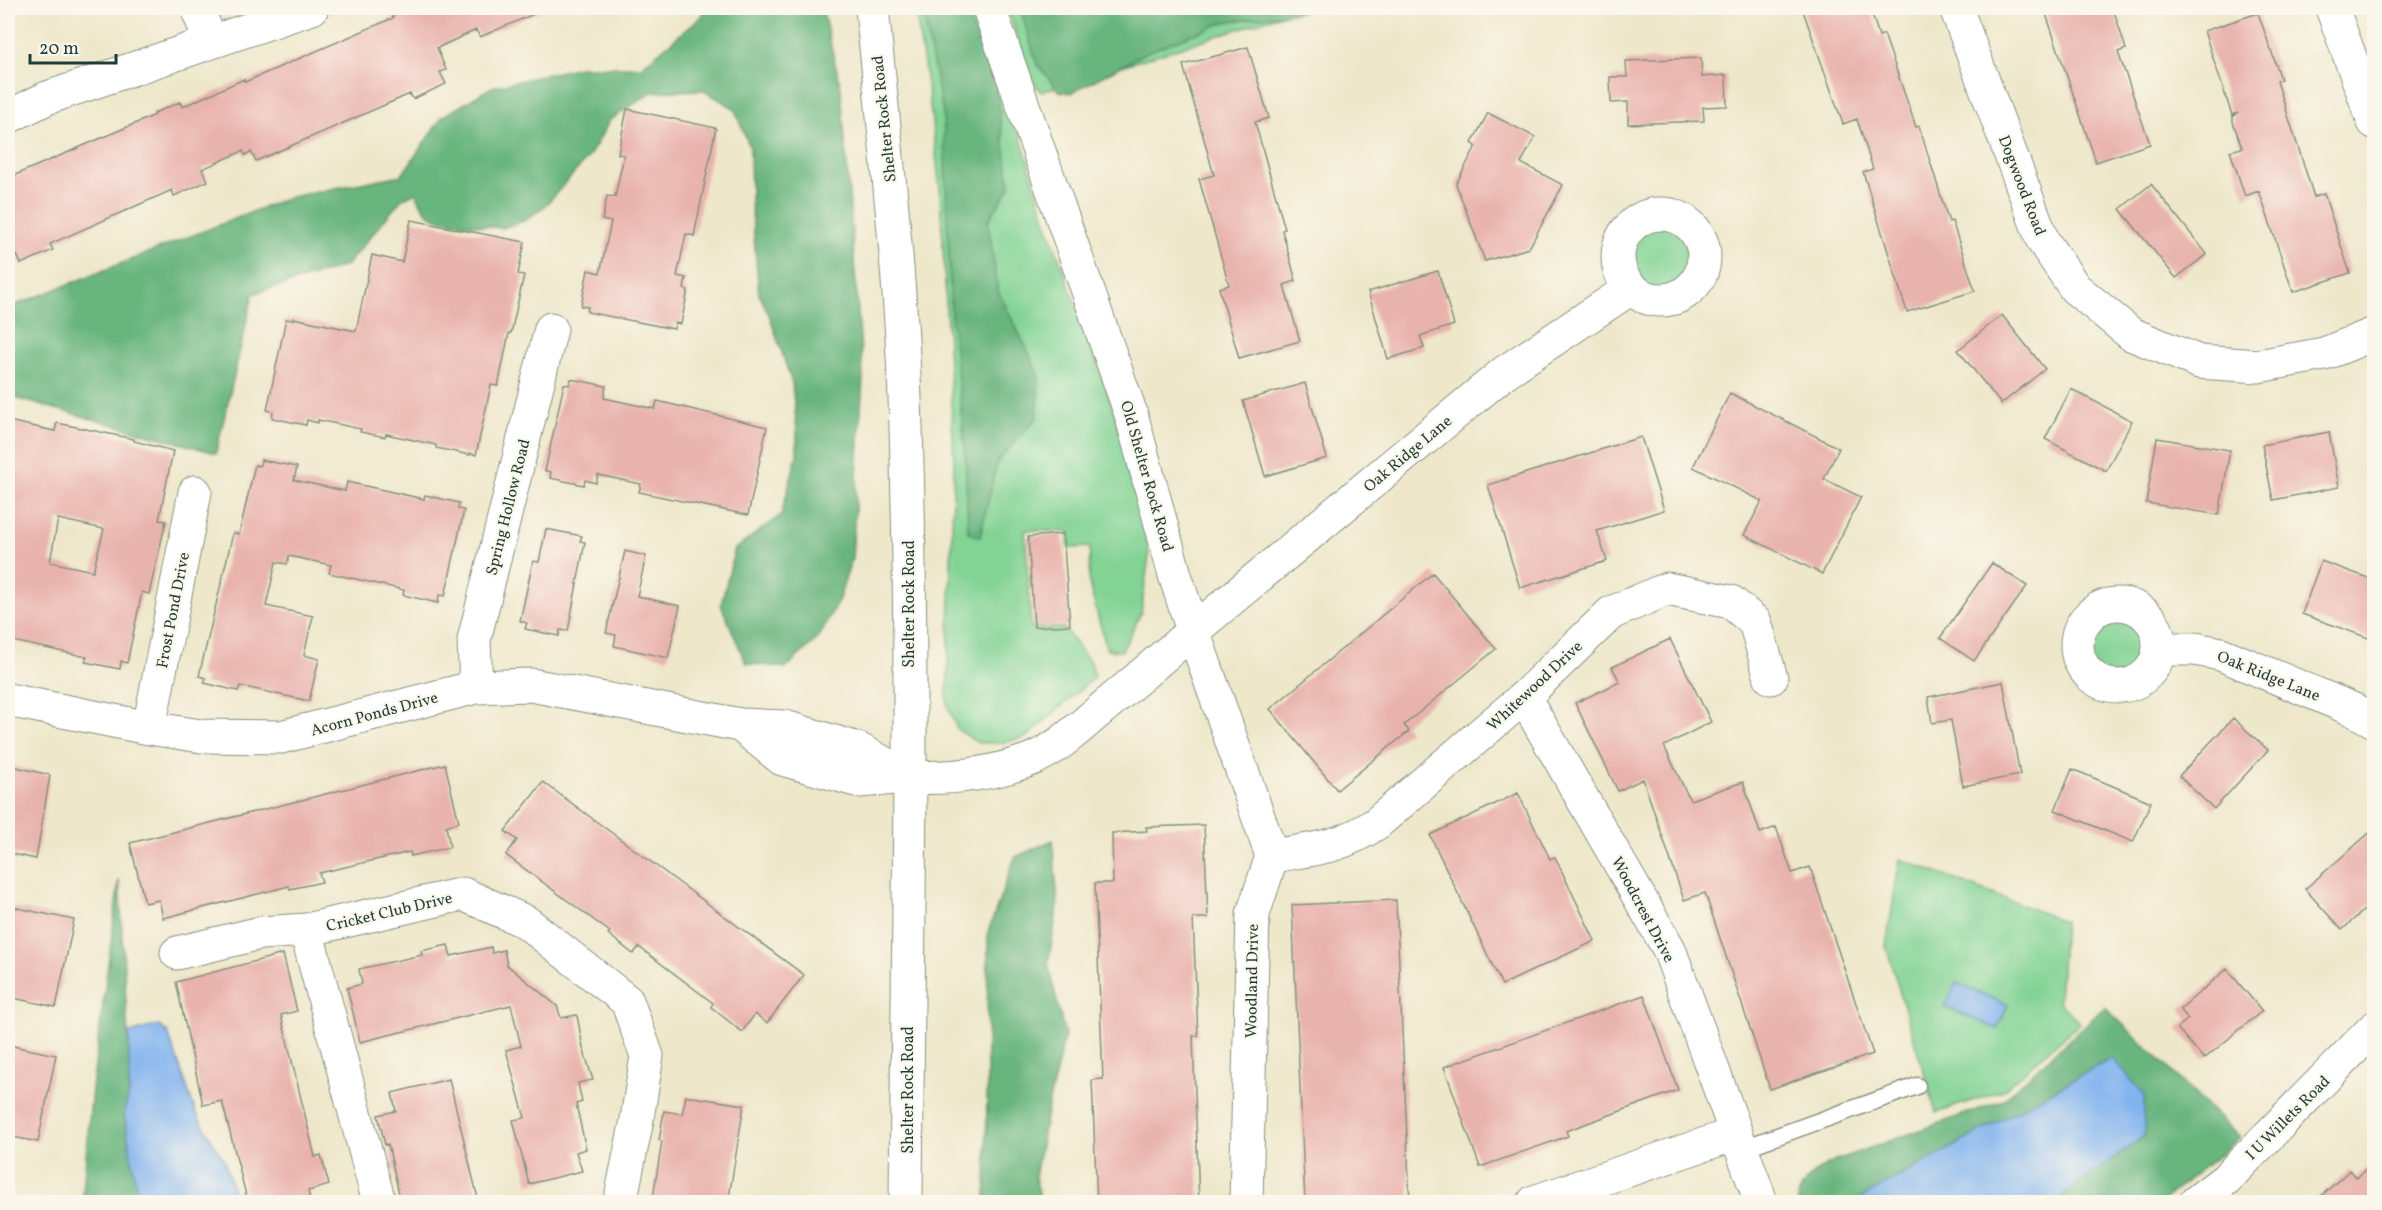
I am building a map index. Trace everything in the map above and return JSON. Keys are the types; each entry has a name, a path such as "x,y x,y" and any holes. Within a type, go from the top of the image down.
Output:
{"street":[{"path":"197,8 211,42"},
{"path":"8,117 46,98 312,8"},
{"name":"Shelter Rock Road","path":"872,8 898,273 906,426 909,777 906,1203"},
{"name":"Old Shelter Rock Road","path":"989,8 1131,414 1175,575 1193,631"},
{"name":"Dogwood Road","path":"1956,8 2043,241 2075,288 2131,334 2199,362 2258,366 2324,354 2374,334"},
{"path":"2332,8 2374,122"},
{"name":"Oak Ridge Lane","path":"1193,631 1505,372 1631,288"},
{"name":"Spring Hollow Road","path":"476,687 474,640 551,329"},
{"name":"Frost Pond Drive","path":"149,728 195,492"},
{"name":"Whitewood Drive","path":"1272,856 1326,848 1358,836 1377,823 1524,697 1611,613 1668,589 1731,602 1755,622 1771,678"},
{"path":"909,777 939,778 978,775 1028,761 1047,751 1079,728 1193,631 1272,856"},
{"name":"Oak Ridge Lane","path":"2159,649 2195,649 2221,654 2354,710 2374,721"},
{"name":"Acorn Ponds Drive","path":"8,699 149,728 201,736 281,737 476,687 531,685 740,725 782,759 859,781 909,777"},
{"name":"Woodcrest Drive","path":"1524,697 1669,949 1761,1203"},
{"name":"Woodland Drive","path":"1246,1203 1253,914 1272,856"},
{"name":"Cricket Club Drive","path":"177,953 261,933 306,930 463,894 526,922 627,1001 647,1056 620,1203"},
{"name":"Cricket Club Drive","path":"306,930 379,1203"},
{"name":"I U Willets Road","path":"2196,1203 2226,1179 2374,1028"},
{"path":"1534,1203 1738,1142"}],"lane":[{"path":"1738,1142 1917,1086"}],"green space":[{"path":"703,8 822,8 841,88 863,377 852,558 839,599 819,637 786,668 746,663 721,605 735,549 781,515 797,456 797,430 792,383 770,317 759,294 751,203 750,148 734,108 703,90 652,92 610,120 590,155 544,207 524,221 502,228 449,222 432,216 424,209 415,192 401,200 346,266 253,294 216,453 8,396 8,308 290,197 402,175 442,117 492,87 580,67 641,67 702,16"},
{"path":"915,8 975,8 1004,80 1045,219 1111,403 1141,509 1149,555 1141,613 1122,651 1107,650 1089,583 1090,547 1068,548 1069,532 1025,530 1031,628 1064,628 1092,665 1094,677 1027,737 1001,743 978,743 957,729 947,704 954,459 940,189"},
{"path":"922,8 964,8 996,88 1010,187 988,221 998,291 1039,378 1037,418 997,462 980,537 968,532 965,448 951,313 943,113"},
{"path":"1007,8 1304,8 1041,92 1031,79"},
{"path":"1020,8 1309,8 1300,12 1225,22 1147,52 1071,93 1059,91 1037,64"},
{"path":"1661,214 1677,218 1691,227 1700,241 1704,257 1700,273 1691,287 1677,296 1661,300 1645,296 1631,287 1622,273 1618,257 1622,241 1631,227 1645,218"},
{"path":"2118,604 2134,608 2147,616 2155,629 2159,645 2155,661 2147,674 2134,682 2118,686 2102,682 2089,674 2081,661 2077,645 2081,629 2089,616 2102,608"},
{"path":"1053,840 1058,905 1048,964 1065,1035 1049,1101 1035,1177 1041,1202 986,1202 988,932 1015,857"},
{"path":"1900,859 2064,921 2059,1002 2080,1023 2003,1090 1936,1113 1886,946"},
{"path":"119,880 130,1072 129,1093 124,1113 139,1202 82,1202 92,1088"},
{"path":"2105,1007 2240,1138 2161,1202 2054,1202 2144,1136 2112,1058 1854,1202 1797,1202 1806,1182 1829,1163 2002,1101"}],"water":[{"path":"1956,983 2008,1005 1997,1029 1945,1007"},
{"path":"158,1025 168,1033 196,1113 224,1160 237,1202 139,1202 124,1113 129,1093 129,1033"},
{"path":"2112,1058 2144,1094 2144,1136 2054,1202 1854,1202"}],"building":[{"path":"412,8 548,8 480,37 476,30 437,48 446,70 440,72 446,84 413,99 410,94 256,161 251,152 245,155 243,151 202,169 208,181 174,196 172,190 50,244 53,250 21,264 17,255 8,259 8,178 180,102 182,107 244,79 245,82"},
{"path":"1802,8 1870,8 1879,36 1884,34 1916,127 1919,126 1949,222 1952,221 1975,291 1907,312 1863,172 1873,169 1857,119 1843,124"},
{"path":"2044,8 2113,8 2126,49 2118,52 2150,144 2096,162"},
{"path":"2258,13 2281,79 2277,81 2314,197 2324,194 2350,273 2293,292 2259,191 2245,196 2230,151 2242,148 2233,122 2233,117 2238,113 2232,115 2204,31"},
{"path":"1248,47 1269,118 1255,122 1285,229 1282,230 1296,281 1284,285 1300,341 1239,358 1219,288 1229,285 1199,179 1214,175 1183,65"},
{"path":"1701,58 1702,77 1726,75 1727,106 1703,107 1704,121 1628,124 1628,102 1611,103 1610,77 1627,77 1626,61"},
{"path":"627,109 716,128 694,236 686,234 677,276 686,278 684,289 688,290 681,324 675,323 674,329 587,312 588,307 581,306 588,270 600,273 611,222 602,220 607,196 615,197 624,155 618,154"},
{"path":"1488,113 1535,137 1521,163 1563,185 1529,248 1485,261 1456,184 1476,146 1472,143"},
{"path":"2151,184 2207,254 2176,278 2120,209"},
{"path":"411,220 525,242 518,274 524,275 511,333 509,333 498,386 491,385 476,455 436,448 436,445 386,434 385,437 360,432 361,429 318,420 318,423 307,420 306,425 272,418 273,412 267,410 286,319 293,320 293,318 356,331 372,255 402,262"},
{"path":"1438,271 1454,325 1420,336 1424,348 1388,359 1368,292"},
{"path":"2002,315 2045,369 2001,404 1958,350"},
{"path":"571,379 606,386 604,398 655,409 657,401 767,427 748,515 639,492 641,484 598,475 596,483 585,480 584,485 550,478 551,472 545,471 564,384 569,385"},
{"path":"1305,383 1327,458 1265,476 1243,401"},
{"path":"2071,389 2132,421 2106,471 2045,439"},
{"path":"1730,393 1839,448 1824,479 1861,497 1822,574 1744,535 1762,501 1693,467"},
{"path":"8,421 55,431 57,423 134,439 134,441 173,451 159,520 166,521 149,594 142,592 127,663 121,661 120,669 85,662 87,657 8,640","holes":["58,519 104,529 93,571 50,562"]},
{"path":"2329,432 2339,487 2273,500 2262,445"},
{"path":"1641,437 1664,510 1597,531 1607,561 1520,588 1488,485"},
{"path":"2157,438 2230,450 2219,515 2146,503"},
{"path":"261,460 297,467 294,480 345,491 347,482 424,499 425,495 459,503 458,509 464,510 445,596 439,595 438,603 403,595 404,590 329,573 331,565 289,556 287,564 276,562 266,606 313,616 304,655 319,659 309,701 240,686 238,691 204,683 206,678 199,676 233,533 239,534 255,465 260,466"},
{"path":"546,529 582,536 580,541 585,542 568,631 560,630 559,636 525,629 527,623 520,621 533,561 539,562"},
{"path":"1063,534 1070,625 1034,627 1028,537"},
{"path":"625,551 646,556 637,596 680,606 668,658 614,646 616,635 606,633"},
{"path":"2321,561 2374,580 2374,640 2302,614"},
{"path":"1992,563 2027,586 1974,661 1940,638"},
{"path":"1433,573 1496,649 1404,725 1409,731 1337,790 1270,709"},
{"path":"1670,639 1711,722 1664,746 1690,800 1743,782 1760,833 1776,827 1792,873 1810,867 1873,1054 1770,1089 1705,893 1684,900 1643,779 1618,791 1575,703 1620,682 1612,667"},
{"path":"2003,682 2020,775 1963,786 1951,720 1932,723 1928,697"},
{"path":"2233,718 2268,750 2214,809 2179,776"},
{"path":"445,764 459,822 446,826 450,847 411,856 410,852 319,873 322,882 290,889 289,886 163,918 159,900 145,903 130,843"},
{"path":"8,765 50,775 36,859 8,853"},
{"path":"2072,769 2151,802 2133,842 2055,810"},
{"path":"543,782 804,975 767,1023 755,1014 742,1032 711,1007 713,1003 639,947 633,954 608,934 610,932 506,855 517,840 505,831"},
{"path":"1518,793 1550,859 1555,857 1595,941 1502,985 1430,835"},
{"path":"1204,825 1208,918 1193,918 1198,1036 1193,1036 1199,1203 1097,1203 1092,1080 1103,1079 1095,883 1113,883 1112,833 1147,831 1146,827"},
{"path":"2374,829 2374,901 2342,930 2305,889"},
{"path":"1396,900 1410,1203 1305,1203 1292,905"},
{"path":"8,906 74,920 56,1007 8,997"},
{"path":"448,945 451,956 491,947 492,953 504,950 507,965 557,1006 561,1018 577,1015 583,1048 593,1080 578,1083 582,1102 576,1104 586,1149 576,1152 582,1171 529,1184 513,1120 525,1118 506,1050 521,1046 511,1005 360,1042 347,988 362,984 359,969 422,955 421,951"},
{"path":"283,954 297,1011 281,1015 315,1157 321,1155 329,1185 308,1191 311,1203 248,1203 222,1101 203,1105 176,982"},
{"path":"2227,969 2262,1011 2204,1059 2177,1028 2188,1019 2180,1009"},
{"path":"1644,995 1678,1090 1566,1131 1568,1136 1480,1167 1444,1067"},
{"path":"8,1045 56,1055 38,1142 8,1136"},
{"path":"449,1079 479,1203 401,1203 388,1144 385,1145 378,1115 396,1111 392,1093"},
{"path":"686,1096 744,1105 728,1203 652,1203 662,1141 659,1140 664,1111 682,1114"},
{"path":"2374,1160 2374,1203 2313,1203 2350,1170 2357,1178"}]}
